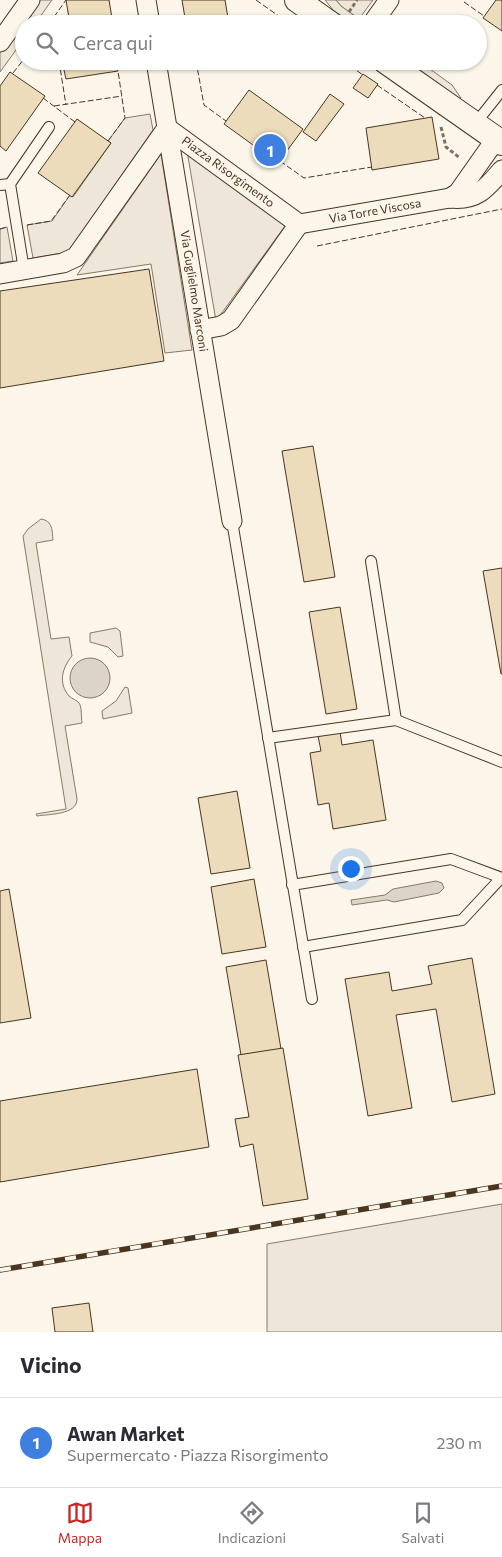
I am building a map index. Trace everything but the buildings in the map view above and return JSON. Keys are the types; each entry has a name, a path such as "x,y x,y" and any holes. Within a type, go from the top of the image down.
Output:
{"street":[{"path":"19,15 30,0"},
{"path":"146,0 148,15"},
{"path":"297,0 330,15"},
{"path":"378,15 389,0"},
{"path":"0,42 15,21"},
{"name":"Via Guglielmo Marconi","path":"157,70 232,521"},
{"path":"384,70 475,124 499,141 456,195 450,198"},
{"path":"0,274 63,264 77,256 167,128"},
{"name":"Piazza Risorgimento","path":"167,128 299,224"},
{"name":"Via Torre Viscosa","path":"299,224 450,198 462,199 474,196 487,187 502,170"},
{"path":"200,330 221,326 231,320 299,224"}],"lane":[{"path":"475,124 502,90"},
{"path":"24,270 5,185 49,127"},
{"path":"232,521 312,999"},
{"path":"371,561 396,720"},
{"path":"268,738 396,720 502,762"},
{"path":"292,885 451,859 502,878 462,920 303,947"}],"path":[{"path":"343,15 357,0"},
{"path":"440,120 446,147 476,169"}],"shaded area":[{"path":"37,0 52,0 41,15 26,15"},
{"path":"325,0 336,0 353,15 340,15 334,11"},
{"path":"336,0 373,0 362,15 353,15"},
{"path":"15,31 15,51 0,72 0,52"},
{"path":"418,70 431,70 452,85 460,99"},
{"path":"150,114 153,130 68,252 33,258 27,225 52,221 70,195 73,197 111,143 108,141 125,118"},
{"path":"187,151 285,226 216,321"},
{"path":"161,154 192,350 165,353 151,264 77,275"},
{"path":"7,227 13,261 0,263 0,229"},
{"path":"41,519 50,524 53,540 36,543 51,639 69,637 72,656 66,665 62,681 69,696 80,705 82,723 65,726 77,799 76,804 68,811 62,813 37,816 36,814 66,809 23,536 28,529"},
{"path":"116,628 120,631 123,656 118,657 108,647 90,642 90,633"},
{"path":"90,658 104,664 110,678 104,692 90,698 76,692 70,678 76,664"},
{"path":"125,687 128,688 132,713 103,719 102,711 116,701"},
{"path":"436,881 442,883 444,888 439,893 394,902 387,900 352,905 351,900 385,895 393,889"},
{"path":"502,1204 502,1332 267,1332 267,1244"}],"railway":[{"path":"0,1270 502,1186"}],"fence":[{"path":"55,15 66,0"},
{"path":"256,0 277,15"},
{"path":"464,2 483,15"},
{"path":"60,70 66,105"},
{"path":"198,70 204,105 226,121"},
{"path":"356,70 363,75"},
{"path":"108,141 125,118 118,71"},
{"path":"377,85 425,118"},
{"path":"54,106 122,96"},
{"path":"43,98 75,122"},
{"path":"280,161 304,178 372,167"},
{"path":"27,225 51,221 70,195"},
{"path":"317,246 502,209"},
{"path":"0,229 7,227"}],"place":[{"name":"Awan Market","path":"270,150"}]}
